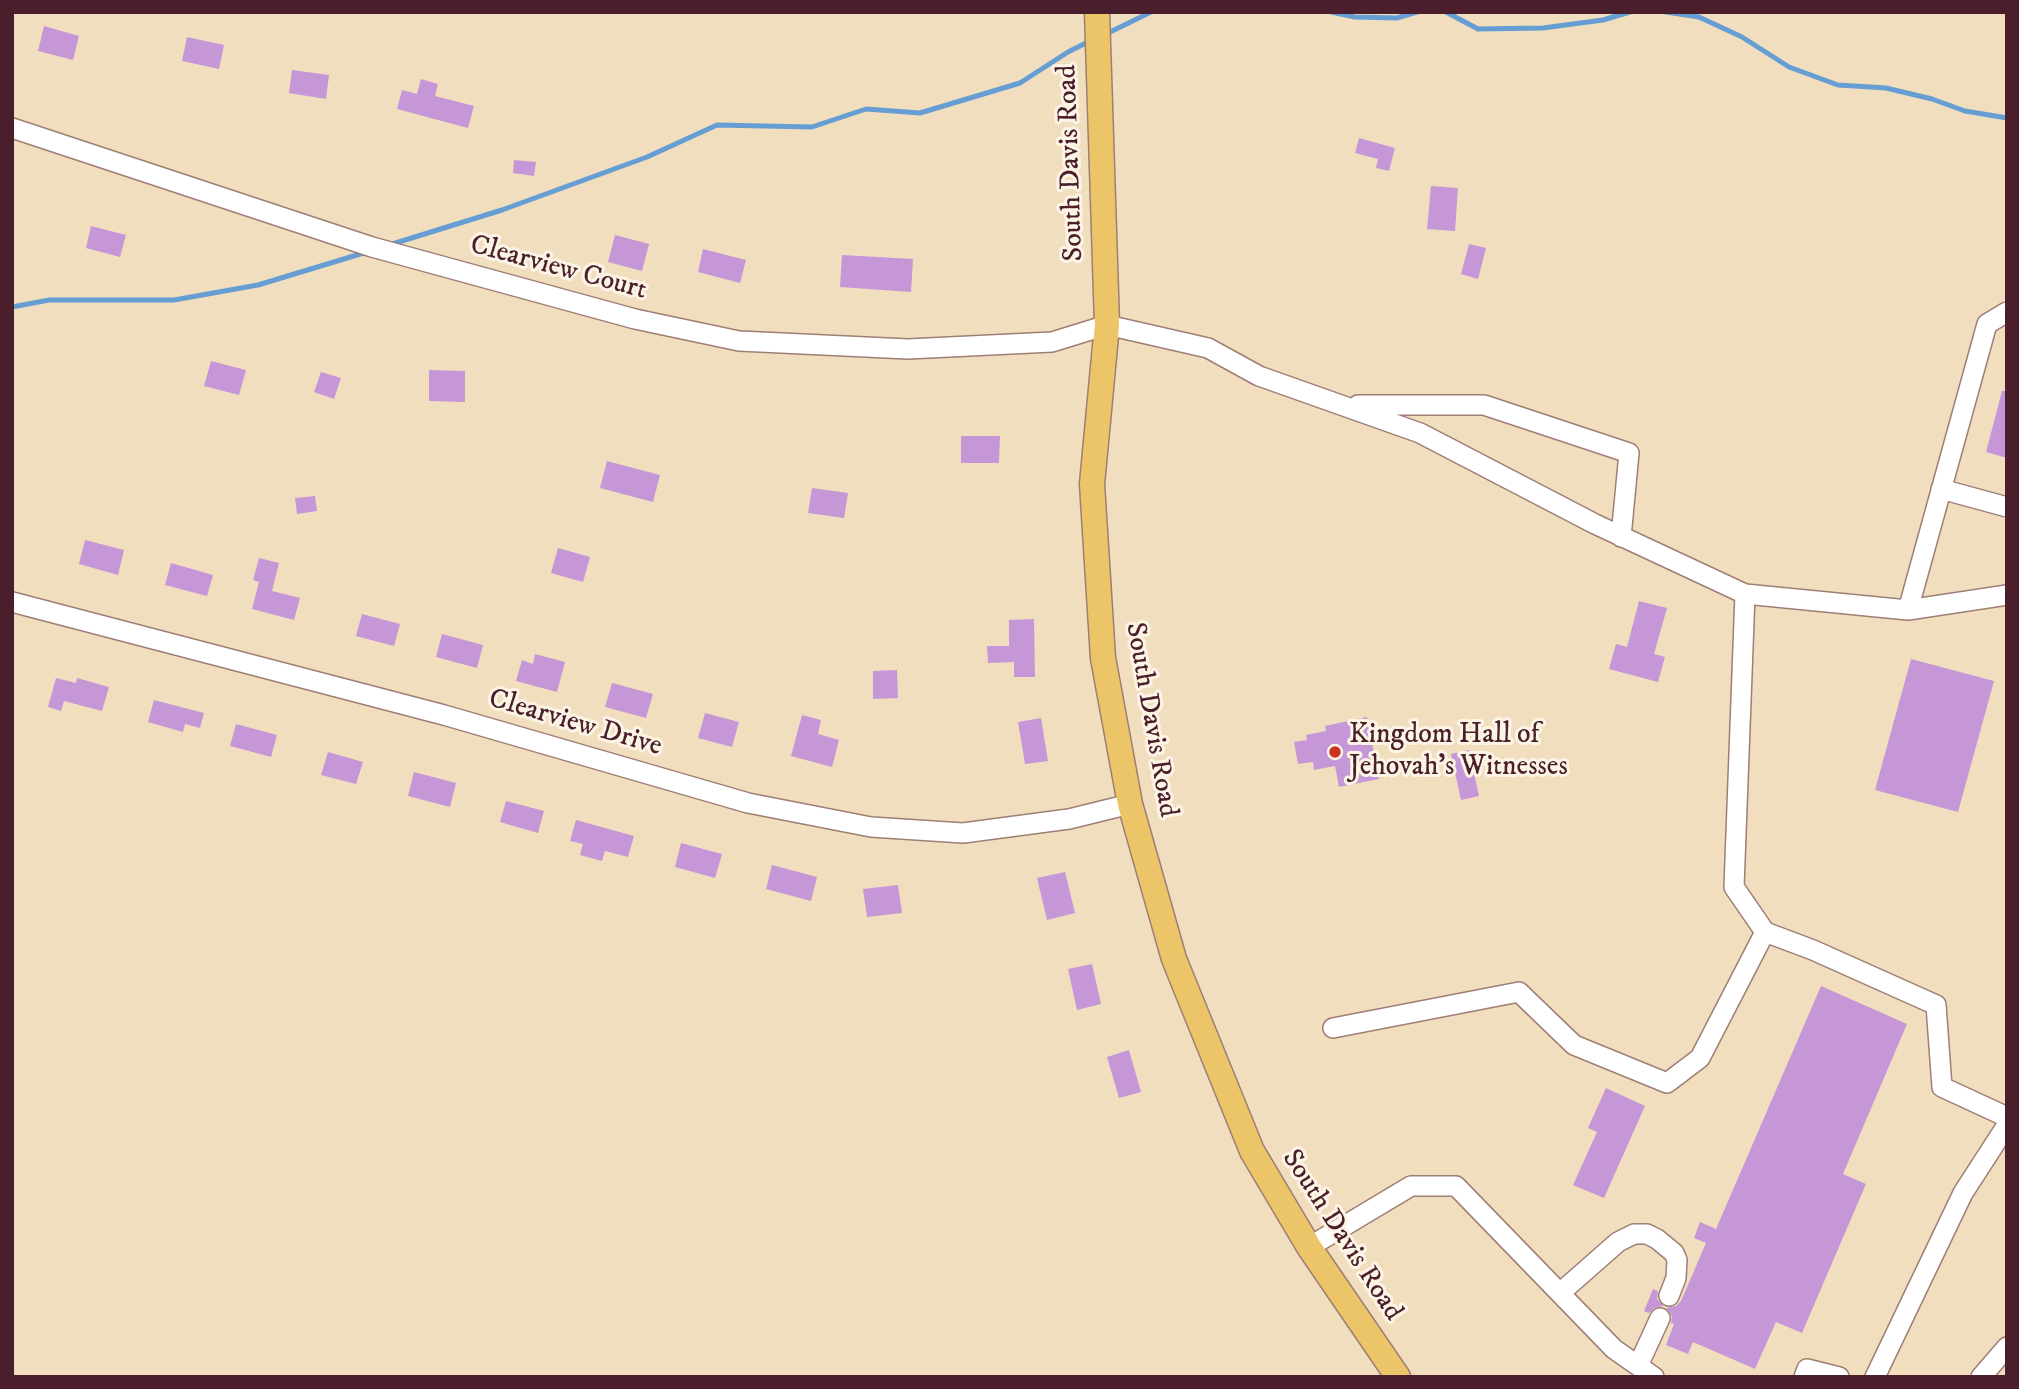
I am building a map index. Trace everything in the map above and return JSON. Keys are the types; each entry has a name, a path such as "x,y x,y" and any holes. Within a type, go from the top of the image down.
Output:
{"main road":[{"name":"South Davis Road","path":"1097,12 1107,325 1092,484 1103,658 1130,804 1174,958 1227,1095 1252,1151 1309,1247 1398,1377"}],"street":[{"name":"Clearview Court","path":"12,128 372,247 635,319 739,341 908,349 1052,342 1107,325"},
{"path":"1908,610 1987,324 2007,312"},
{"path":"1107,325 1208,348 1259,376 1420,433 1621,537 1745,594 1908,610 2007,595"},
{"path":"1343,406 1484,405 1629,453 1621,537"},
{"path":"1941,489 2007,507"},
{"path":"1745,594 1734,887 1765,932 1813,950 1936,1005 1942,1087 2007,1117"},
{"name":"Clearview Drive","path":"12,602 444,715 748,803 871,827 963,833 1069,818 1130,804"},
{"path":"1333,1028 1518,992 1574,1045 1667,1083 1700,1058 1765,932"},
{"path":"1875,1377 1963,1194 2007,1125"},
{"path":"1309,1247 1411,1186 1456,1186 1614,1349 1646,1371 1660,1318"},
{"path":"1560,1293 1618,1242 1634,1234 1647,1234 1674,1253 1677,1260 1676,1278 1670,1296"},
{"path":"1981,1377 2007,1347"},
{"path":"1804,1377 1807,1369 1839,1377"}],"building":[{"path":"44,26 79,36 73,60 38,51"},
{"path":"187,37 224,45 219,69 182,61"},
{"path":"292,70 329,75 326,99 289,93"},
{"path":"421,79 438,84 435,96 474,106 468,128 397,109 402,90 417,94"},
{"path":"1359,138 1395,148 1389,171 1376,168 1378,159 1355,153"},
{"path":"514,160 536,162 534,176 513,173"},
{"path":"1431,186 1458,188 1455,231 1427,229"},
{"path":"91,226 126,235 120,257 86,248"},
{"path":"615,235 649,244 642,271 608,262"},
{"path":"1469,244 1486,248 1478,279 1461,274"},
{"path":"703,249 746,260 740,283 698,272"},
{"path":"842,255 913,259 911,292 840,287"},
{"path":"211,361 246,370 239,395 204,386"},
{"path":"429,370 465,371 465,402 429,401"},
{"path":"321,372 341,378 334,399 314,392"},
{"path":"2002,391 2007,391 2007,458 1986,452"},
{"path":"961,436 1000,436 999,463 961,463"},
{"path":"607,461 660,475 653,502 600,488"},
{"path":"812,488 848,493 844,518 808,513"},
{"path":"315,496 317,511 297,514 295,498"},
{"path":"85,540 124,550 118,575 79,564"},
{"path":"558,548 590,557 583,582 551,573"},
{"path":"259,558 279,563 272,591 300,598 294,620 252,609 259,582 253,580"},
{"path":"171,563 213,575 207,596 165,585"},
{"path":"1639,601 1667,608 1654,654 1665,657 1658,682 1609,669 1616,644 1627,647"},
{"path":"362,614 400,624 394,646 356,636"},
{"path":"1034,619 1035,677 1014,677 1014,662 988,663 987,646 1009,646 1009,620"},
{"path":"442,634 483,645 477,668 436,657"},
{"path":"535,654 565,662 557,692 516,681 522,660 533,664"},
{"path":"1911,659 1994,681 1958,812 1875,790"},
{"path":"897,670 898,698 873,699 873,671"},
{"path":"56,678 76,683 77,678 109,687 102,711 64,701 61,711 48,707"},
{"path":"612,683 653,694 646,718 605,707"},
{"path":"154,700 204,713 200,728 185,724 183,732 148,722"},
{"path":"705,713 739,722 732,747 698,738"},
{"path":"802,715 821,720 818,734 839,740 832,767 791,756"},
{"name":"Kingdom Hall of Jehovah’s Witnesses","path":"1367,717 1379,779 1339,787 1335,766 1314,770 1313,762 1298,764 1294,742 1307,740 1306,735 1326,731 1325,726"},
{"path":"1041,718 1048,761 1025,764 1018,722"},
{"path":"236,724 277,735 271,757 230,746"},
{"path":"1469,750 1479,796 1461,800 1451,754"},
{"path":"328,752 363,762 356,784 321,775"},
{"path":"414,772 456,783 450,807 408,796"},
{"path":"506,801 544,811 538,833 500,822"},
{"path":"576,820 634,836 628,857 605,851 602,861 580,855 583,844 570,841"},
{"path":"681,843 722,854 715,878 675,867"},
{"path":"772,865 817,877 811,901 766,889"},
{"path":"1065,872 1075,913 1047,920 1037,878"},
{"path":"898,885 902,913 867,917 863,889"},
{"path":"1092,964 1101,1004 1077,1010 1068,969"},
{"path":"1821,986 1907,1024 1843,1174 1866,1184 1802,1333 1776,1322 1755,1369 1693,1342 1688,1354 1666,1345 1674,1324 1671,1323 1672,1316 1666,1308 1676,1306 1681,1301 1706,1243 1694,1238 1700,1222 1716,1229"},
{"path":"1129,1050 1141,1092 1119,1098 1107,1057"},
{"path":"1606,1088 1645,1106 1604,1198 1573,1185 1597,1132 1588,1128"},
{"path":"1653,1289 1658,1291 1657,1299 1663,1306 1654,1308 1649,1313 1644,1311"}],"waterway":[{"path":"1104,35 1151,12"},
{"path":"1331,12 1355,17 1397,18 1417,12"},
{"path":"1446,12 1478,29 1543,28 1603,20 1630,12"},
{"path":"1666,12 1699,17 1742,37 1789,67 1838,85 1886,88 1932,99 1965,111 2007,118"},
{"path":"389,245 502,210 647,157 717,125 812,127 866,109 920,113 1020,83 1092,40"},
{"path":"12,307 49,300 174,300 258,285 367,252"}],"place":[{"name":"Kingdom Hall of Jehovah’s Witnesses","path":"1335,752"}]}
